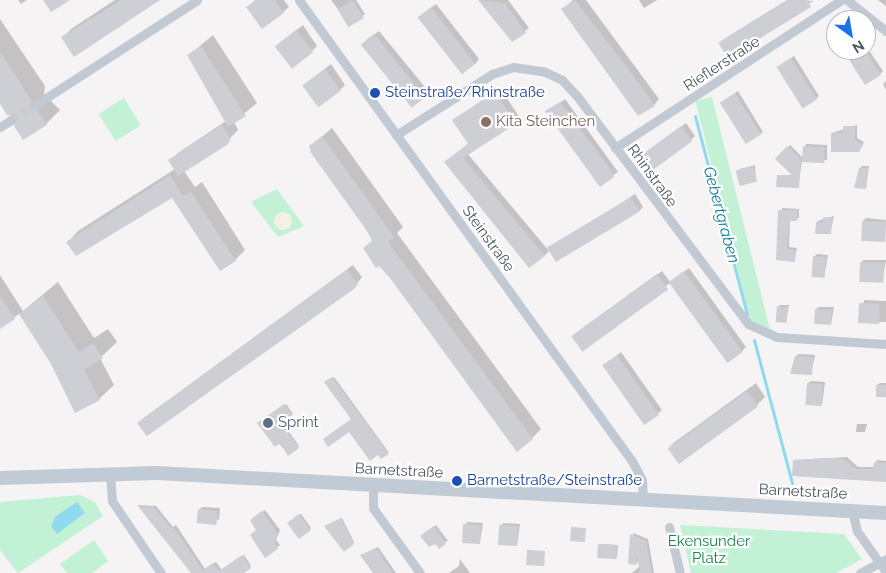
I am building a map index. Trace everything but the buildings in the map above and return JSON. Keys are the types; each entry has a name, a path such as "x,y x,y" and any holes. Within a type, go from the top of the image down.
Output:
{"street":[{"path":"34,105 197,0"},
{"name":"Steinstraße","path":"299,0 632,462 642,480 643,500"},
{"name":"Rieflerstraße","path":"615,148 841,0"},
{"path":"847,0 886,31"},
{"name":"Rhinstraße","path":"396,134 492,74 529,68 570,88 748,324 777,337 886,344"},
{"path":"0,127 11,120"},
{"path":"110,473 112,501 161,573"},
{"name":"Barnetstraße","path":"0,478 110,473 886,512"},
{"path":"373,486 373,508 420,573"},
{"path":"852,511 857,531 883,561 886,572"},
{"path":"669,528 680,573"},
{"path":"860,573 883,561"}],"green space":[{"path":"712,97 770,328 753,332 696,101"},
{"path":"124,98 141,125 116,141 99,114"},
{"path":"277,189 304,226 278,237 251,202"},
{"path":"80,495 95,502 103,516 18,573 0,550 0,502"},
{"name":"Ekensunder Platz","path":"680,525 844,534 862,559 836,573 691,573"},
{"path":"94,540 108,561 92,573 67,573 60,564"}],"sand":[{"path":"283,212 289,215 292,221 289,227 283,230 277,227 274,221 277,215"}],"water":[{"path":"77,502 85,513 57,534 51,526 55,517"}],"waterway":[{"name":"Gebertgraben","path":"695,116 747,314"},
{"name":"Gebertgraben","path":"754,340 792,483"}],"tunnel":[{"path":"11,120 35,105"}],"place":[{"name":"Steinstraße/Rhinstraße","path":"375,93"},
{"name":"Kita Steinchen","path":"486,122"},
{"name":"Sprint","path":"268,423"},
{"name":"Barnetstraße/Steinstraße","path":"457,481"}]}
